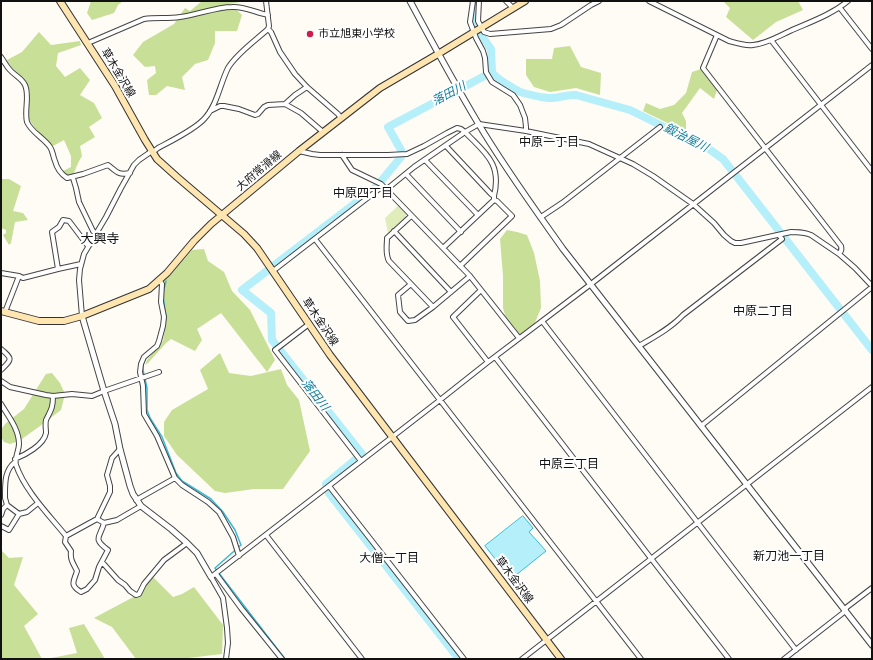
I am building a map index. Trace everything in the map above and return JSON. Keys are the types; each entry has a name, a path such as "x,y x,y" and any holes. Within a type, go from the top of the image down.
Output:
{"main road":[{"name":"草木金沢線","path":"60,1 114,84 145,140 157,158 244,234 263,255 330,355 561,659"},
{"name":"大府常滑線","path":"3,312 39,321 64,321 82,316 149,289 167,273 205,230 222,215 299,151 380,88 525,1"}],"street":[{"path":"266,1 269,26 268,29 237,56 229,66 215,101 205,118 197,125 152,151 134,165 84,254 79,280 82,316 115,424 130,486 136,500 141,506 161,521 199,555 282,659"},
{"path":"410,1 478,124 563,249 872,645"},
{"path":"472,1 470,22 478,30 490,34 551,29 561,25 599,1"},
{"path":"479,1 478,30 476,38 483,51 487,76 492,82 515,97 520,105 526,131"},
{"path":"506,1 513,8"},
{"path":"649,1 729,41 752,46 771,40 840,8 848,1"},
{"path":"88,43 150,18 167,19 231,6 241,7 268,15"},
{"path":"840,8 872,49"},
{"path":"268,29 271,32 280,52 295,74 307,88 341,118"},
{"path":"717,35 703,68 841,246 842,251 839,254"},
{"path":"771,40 872,171"},
{"path":"1,57 10,70 20,78 25,85 27,91 26,116 28,123 50,147 62,175 67,178 73,178 108,165 119,174 130,173"},
{"path":"214,575 872,65"},
{"path":"285,104 295,95 307,88"},
{"path":"210,111 220,106 224,106 239,109 255,115 268,105 285,104 301,113 323,132"},
{"path":"387,189 425,160 478,124 526,131 589,144 633,164 693,204 735,244 742,244 785,234 799,232 806,233 839,254 872,286 701,426"},
{"path":"541,217 562,203 660,127"},
{"path":"299,151 312,154 342,155 407,154 457,128 461,129 489,157 492,163 496,177 494,198 443,248"},
{"path":"446,146 512,216 460,266"},
{"path":"342,155 352,170 381,184 387,189 411,216 470,276 519,338"},
{"path":"425,160 478,215"},
{"path":"406,174 461,232"},
{"path":"73,178 78,202 95,233"},
{"path":"273,271 383,186"},
{"path":"411,216 387,238 386,254 389,261 433,307"},
{"path":"58,268 52,232 59,227 63,220 70,221 88,246"},
{"path":"394,231 451,292"},
{"path":"640,346 657,336 682,315 782,239 779,235"},
{"path":"315,239 641,659"},
{"path":"1,273 23,278 58,268 81,264"},
{"path":"3,312 19,276"},
{"path":"411,284 398,295 400,312 408,321 415,320 433,307 470,276"},
{"path":"159,280 162,284 161,302 164,317 163,326 157,346 144,357 141,364 140,372 143,386 144,414 157,436 175,478 182,485 208,502 218,512 233,537 239,556"},
{"path":"481,290 453,317 488,362"},
{"path":"542,321 796,650"},
{"path":"309,324 275,350 361,461"},
{"path":"1,349 10,357 8,362 1,370"},
{"path":"495,357 729,659"},
{"path":"1,381 10,387 52,396 72,394 92,396 159,372"},
{"path":"522,659 872,387"},
{"path":"19,514 8,505 5,498 7,471 15,460 33,450 46,435 45,425 52,407 52,396"},
{"path":"1,404 17,432 19,443 15,460 20,474 38,503 66,536 65,542 71,551 70,555 77,571 73,582 77,590 81,592 84,591 91,585 108,550 98,540 98,536 104,524 117,520 141,506"},
{"path":"66,536 96,519 110,492 110,486 106,476 108,469 112,458 120,449"},
{"path":"136,500 175,478"},
{"path":"329,486 464,659"},
{"path":"1,526 9,530 19,514 27,512 38,503"},
{"path":"1,515 3,509 8,505"},
{"path":"96,519 104,524"},
{"path":"266,535 362,659"},
{"path":"102,562 130,592 136,595 139,594 144,584 164,560 187,543"},
{"path":"214,575 223,598 228,643 226,659"},
{"path":"784,659 872,588"}],"green space":[{"path":"91,1 123,1 118,5 114,13 92,20 87,13"},
{"path":"202,1 245,1 230,4 242,15 237,31 215,31 215,43 208,60 195,64 182,77 185,90 167,86 156,95 149,95 147,80 156,73 155,66 145,67 133,55 143,42 174,24 185,8 190,11"},
{"path":"723,1 798,1 803,10 776,22 753,40 726,17 730,8"},
{"path":"39,32 51,45 80,41 81,45 58,53 56,66 65,77 80,68 90,80 80,95 94,103 102,118 89,127 95,137 80,146 82,156 73,175 68,176 63,171 71,167 71,156 64,140 53,146 35,128 28,118 30,92 25,79 12,68 7,60 22,52"},
{"path":"570,46 581,67 601,73 600,95 576,88 550,92 534,87 526,75 526,59 552,59 554,48"},
{"path":"701,69 717,90 714,99 700,88 682,113 686,121 686,132 643,111 646,103 660,109 674,105 686,93 692,72"},
{"path":"1,179 9,179 21,186 13,211 23,213 28,220 15,222 11,243 9,245 3,235 6,233 6,230 1,228"},
{"path":"399,205 406,213 406,217 388,233 385,218"},
{"path":"507,230 527,235 534,253 540,281 541,308 534,325 525,335 516,335 508,325 503,308 503,276 500,239"},
{"path":"204,249 208,261 224,272 232,291 250,310 275,360 267,372 221,313 197,329 202,340 195,351 171,339 145,365 147,360 163,341 166,312 163,299 163,281 192,250"},
{"path":"220,353 229,373 251,376 281,369 287,385 299,400 310,451 283,489 254,489 225,493 215,491 177,455 164,436 164,422 172,410 208,389 200,370"},
{"path":"52,373 60,383 65,394 61,410 19,441 10,444 4,442 1,437 2,428 24,409 46,374"},
{"path":"1,550 9,558 23,557 14,585 38,614 24,626 42,659 1,659"},
{"path":"153,577 173,597 194,587 223,625 222,654 180,659 136,659 112,627 94,618 139,594"},
{"path":"84,624 105,659 46,659 77,653 69,628"}],"water":[{"path":"523,516 533,528 529,532 546,551 511,579 485,546"}],"waterway":[{"name":"鍛治屋川","path":"476,1 474,19 479,32 491,49 492,72 504,83 520,92 545,98 576,95 630,110 709,149 723,159 872,350"},
{"name":"落田川","path":"401,150 388,127 492,72"},
{"name":"落田川","path":"401,157 374,189 242,290 271,313 272,340 362,454 326,484 329,493 459,659"},
{"path":"164,289 166,281"},
{"path":"160,343 166,317 163,296"},
{"path":"146,357 143,364 143,370 147,388 147,410 150,418 162,437 176,473 182,481 211,499 223,512 235,530 241,545 215,568 285,659"}],"place":[{"name":"市立旭東小学校","path":"310,34"}],"district":[{"name":"中原一丁目","path":"549,142"},
{"name":"中原四丁目","path":"363,193"},
{"name":"大興寺","path":"100,239"},
{"name":"中原二丁目","path":"763,311"},
{"name":"中原三丁目","path":"569,464"},
{"name":"新刀池一丁目","path":"789,556"},
{"name":"大僧一丁目","path":"389,558"}]}
